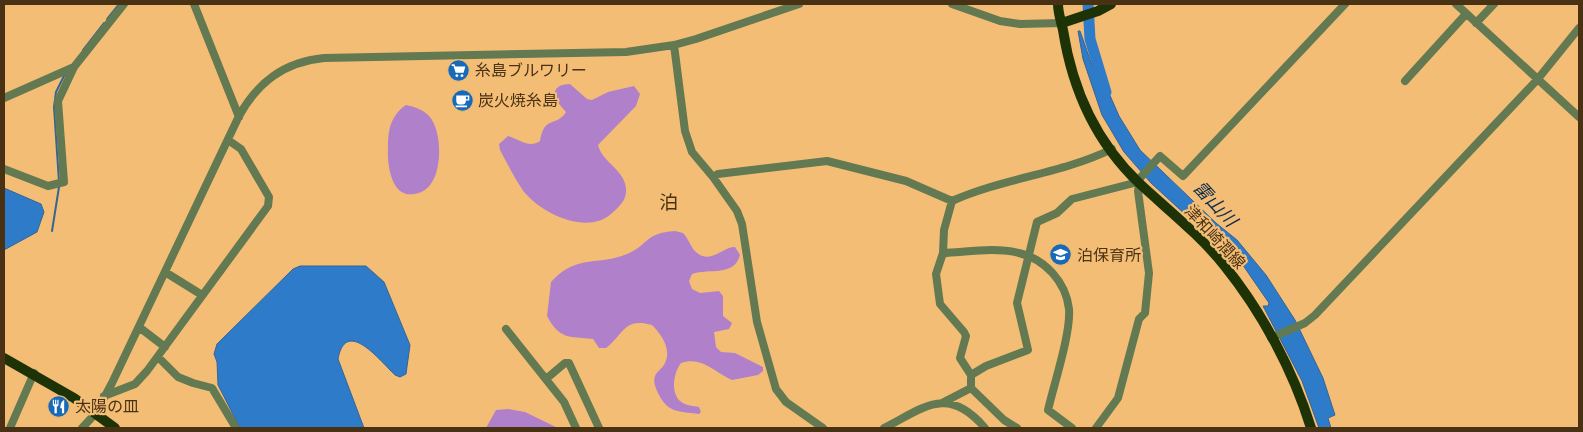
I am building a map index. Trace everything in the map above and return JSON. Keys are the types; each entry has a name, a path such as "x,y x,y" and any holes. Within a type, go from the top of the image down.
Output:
{"main road":[{"name":"津和崎潤線","path":"1058,4 1068,61 1077,89 1096,126 1112,150 1139,180 1191,229 1223,264 1255,308 1273,337 1298,390 1311,428"},
{"path":"1062,24 1103,7"},
{"path":"4,358 34,373 96,413 115,428"}],"street":[{"path":"4,169 48,186 64,182 58,101 74,67 124,4"},
{"path":"194,4 239,117"},
{"path":"82,428 96,413 248,100 265,81 289,66 312,59 607,53 674,45 799,4"},
{"path":"952,4 1007,22 1030,25 1062,24"},
{"path":"971,375 986,366 1028,350 1017,302 1037,222 1057,213 1072,199 1139,180 1160,156 1183,176 1345,4"},
{"path":"1456,4 1579,117"},
{"path":"1476,23 1494,4"},
{"path":"1406,82 1466,14"},
{"path":"1273,337 1305,323 1315,315 1537,80 1579,28"},
{"path":"674,45 685,131 692,152 713,177 737,211 742,224 757,322 776,389 786,402 823,428"},
{"path":"4,98 74,67"},
{"path":"104,396 135,384 158,357 270,202 269,197 241,149 228,140"},
{"path":"713,177 718,174 827,161 906,181 952,201 971,192 1034,176 1112,150"},
{"path":"1096,428 1118,398 1140,319 1145,313 1149,273 1139,180"},
{"path":"952,201 944,230 943,253 936,274 939,300 964,332 965,341 960,358 971,375 971,388 1004,420 1017,428"},
{"path":"943,253 1010,251 1028,256 1044,264 1053,273 1066,296 1069,310 1068,326 1048,410 1072,428"},
{"path":"165,272 202,295"},
{"path":"139,327 165,347"},
{"path":"506,329 564,402 576,428"},
{"path":"158,357 178,377 212,388 236,428"},
{"path":"546,379 565,364 569,364 599,428"},
{"path":"10,428 34,373"},
{"path":"884,428 925,407 941,403 971,388"},
{"path":"941,403 962,407 985,428"}],"shaded area":[{"path":"570,84 587,99 592,100 608,92 634,86 640,94 636,106 598,145 600,151 625,182 626,193 624,200 611,214 601,220 590,223 566,219 533,201 515,178 500,150 499,144 508,136 528,144 540,141 544,128 559,119 566,112 553,97 555,91 561,85"},
{"path":"406,105 418,109 429,116 436,130 439,149 438,167 430,184 427,189 414,194 406,194 395,185 388,162 389,130 396,114"},
{"path":"675,231 683,233 695,251 702,256 712,256 735,247 740,255 737,262 732,266 727,269 692,274 689,281 692,289 700,293 719,291 723,296 723,316 732,323 729,329 714,332 716,347 721,352 735,353 763,367 763,371 758,375 732,380 702,363 688,361 681,363 676,371 675,393 682,402 699,407 701,412 699,414 674,410 665,403 657,391 654,378 665,363 667,352 662,337 652,325 636,323 630,325 606,348 599,348 593,339 571,337 561,333 547,316 551,282 560,273 578,264 616,258 627,254 658,234"},
{"path":"508,409 525,412 558,428 486,428 496,410"}],"water":[{"path":"1078,31 1080,31 1093,68 1105,84 1119,116 1140,150 1216,223 1237,240 1266,275 1295,320 1323,378 1335,415 1328,418 1331,428 1319,428 1302,381 1263,306 1268,306 1269,303 1231,248 1213,240 1151,183 1124,152 1102,115 1083,59"},
{"path":"4,188 41,204 44,212 37,232 4,250"},
{"path":"300,266 366,266 384,282 410,345 406,374 400,377 395,375 364,346 356,342 348,342 342,347 338,359 364,428 240,428 218,385 217,362 214,354 217,344 293,269"}],"waterway":[{"path":"107,19 119,4"},
{"name":"雷山川","path":"1088,4 1090,39 1106,92"},
{"path":"83,50 104,23"},
{"path":"59,182 54,107 56,92 65,74"},
{"path":"52,231 59,187"}],"place":[{"name":"糸島ブルワリー","path":"459,70"},
{"name":"炭火焼糸島","path":"462,100"},
{"name":"泊保育所","path":"1061,255"},
{"name":"太陽の皿","path":"59,406"}],"district":[{"name":"泊","path":"669,202"}]}
